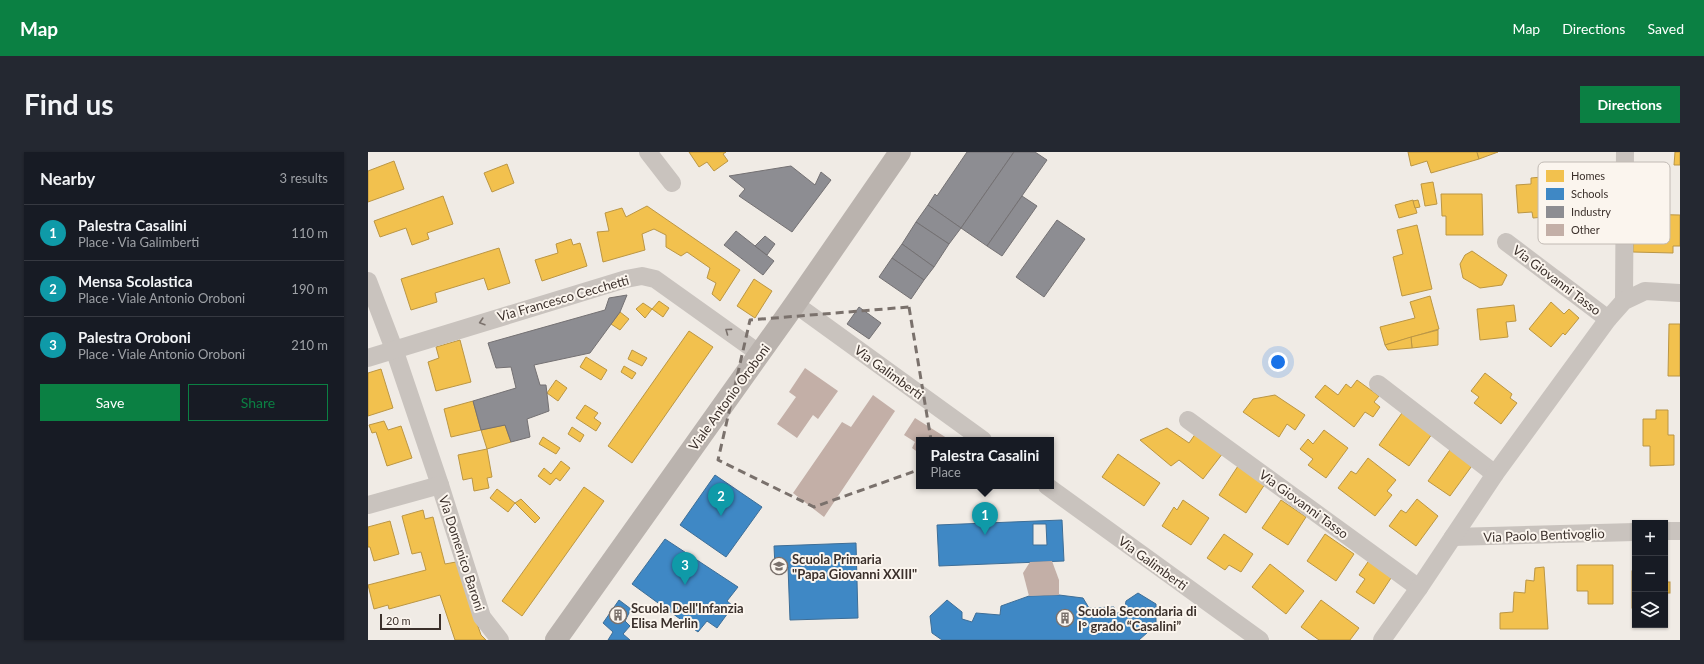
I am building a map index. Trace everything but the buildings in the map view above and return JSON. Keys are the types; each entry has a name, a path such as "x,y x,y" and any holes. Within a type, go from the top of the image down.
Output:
{"street":[{"path":"648,152 672,183"},
{"name":"Viale Antonio Oroboni","path":"556,640 760,354 900,152"},
{"path":"1625,152 1625,162"},
{"name":"Via Giovanni Tasso","path":"1506,242 1608,319"},
{"path":"1624,244 1624,301"},
{"name":"Via Francesco Cecchetti","path":"394,349 626,278 642,276 656,279 760,354"},
{"name":"Via Domenico Baroni","path":"368,281 394,349 440,485 482,617 500,640"},
{"name":"Via Giovanni Tasso","path":"1382,640 1419,588 1494,474 1608,319 1624,301 1645,291 1680,293"},
{"name":"Via Galimberti","path":"795,304 979,437"},
{"path":"368,358 394,349"},
{"path":"1378,384 1494,474"},
{"name":"Via Giovanni Tasso","path":"1188,420 1419,588"},
{"name":"Via Domenico Baroni","path":"368,505 440,485"},
{"name":"Via Galimberti","path":"1051,489 1260,640"},
{"path":"1668,531 1680,531"},
{"name":"Via Paolo Bentivoglio","path":"1452,538 1632,532"}],"highlighted area":[{"path":"909,307 935,464 814,507 718,460 750,320"}],"place":[{"name":"Mensa Scolastica","path":"721,516"},
{"name":"Palestra Casalini","path":"985,535"},
{"name":"Scuola Primaria \"Papa Giovanni XXIII\"","path":"779,566"},
{"name":"Palestra Oroboni","path":"685,585"},
{"name":"Scuola Dell'Infanzia Elisa Merlin","path":"618,615"},
{"name":"Scuola Secondaria di I° grado “Casalini”","path":"1065,618"}]}
